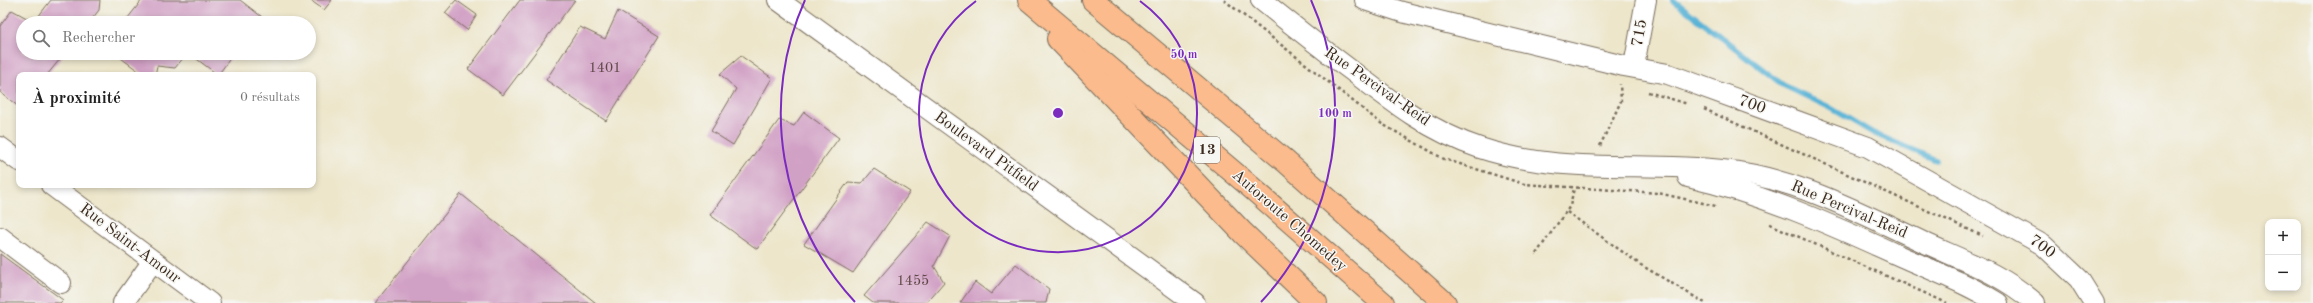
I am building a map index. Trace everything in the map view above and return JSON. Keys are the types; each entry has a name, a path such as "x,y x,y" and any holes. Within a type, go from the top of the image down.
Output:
{"highway":[{"path":"1021,0 1243,233 1316,303"},
{"name":"Autoroute Chomedey","path":"1029,0 1245,182 1383,303"},
{"name":"13","path":"1093,0 1285,161 1445,303"}],"street":[{"name":"Boulevard Pitfield","path":"778,0 1195,303"},
{"name":"Rue Percival-Reid","path":"1260,0 1386,98 1435,128 1480,148 1547,164 1725,170 1773,178 1795,185 1998,276 2035,303"},
{"name":"700","path":"1365,0 1402,12 1626,73 1668,74 1868,147 2043,245 2079,279 2094,303"},
{"name":"715","path":"1626,73 1646,0"},
{"path":"0,147 16,159"},
{"name":"Rue Percival-Reid","path":"1647,168 1729,188 1791,208 1960,283 1998,303"},
{"name":"Rue Saint-Amour","path":"55,188 210,303"},
{"path":"0,237 61,283"},
{"path":"123,303 153,261"}],"path":[{"path":"1626,73 1627,87"},
{"path":"1598,166 1597,154 1621,101 1626,73"},
{"path":"1647,91 1690,104"},
{"path":"1697,106 1985,236"},
{"path":"1536,254 1567,212 1573,195 1576,166"},
{"path":"1567,212 1641,265 1705,303"}],"building":[{"path":"51,0 100,0 99,10 94,16 39,16"},
{"path":"142,0 240,0 261,16 129,16"},
{"path":"310,0 332,0 324,10"},
{"path":"456,0 477,15 467,30 445,13"},
{"path":"520,0 575,0 503,95 468,69"},
{"path":"12,10 23,16 16,16 16,60 59,60 49,72 16,72 16,105 0,92 0,26"},
{"path":"618,11 659,36 606,121 546,80 580,27 605,39"},
{"path":"741,56 772,78 733,145 711,131 736,89 720,74"},
{"path":"124,60 182,60 175,68 157,66 156,72 140,72"},
{"path":"198,60 229,60 220,72 214,72"},
{"path":"804,112 839,138 757,249 710,215 779,120 794,126"},
{"path":"874,169 910,192 853,273 804,244 848,182 862,183"},
{"path":"461,194 596,303 375,303"},
{"path":"928,222 950,236 934,266 944,282 926,303 873,303 864,296"},
{"path":"0,254 63,300 60,303 0,303"},
{"path":"1016,264 1049,289 1046,303 960,303 975,282 991,294"}],"waterway":[{"path":"1673,0 1783,85 1829,107 1873,133 1936,160"}]}
